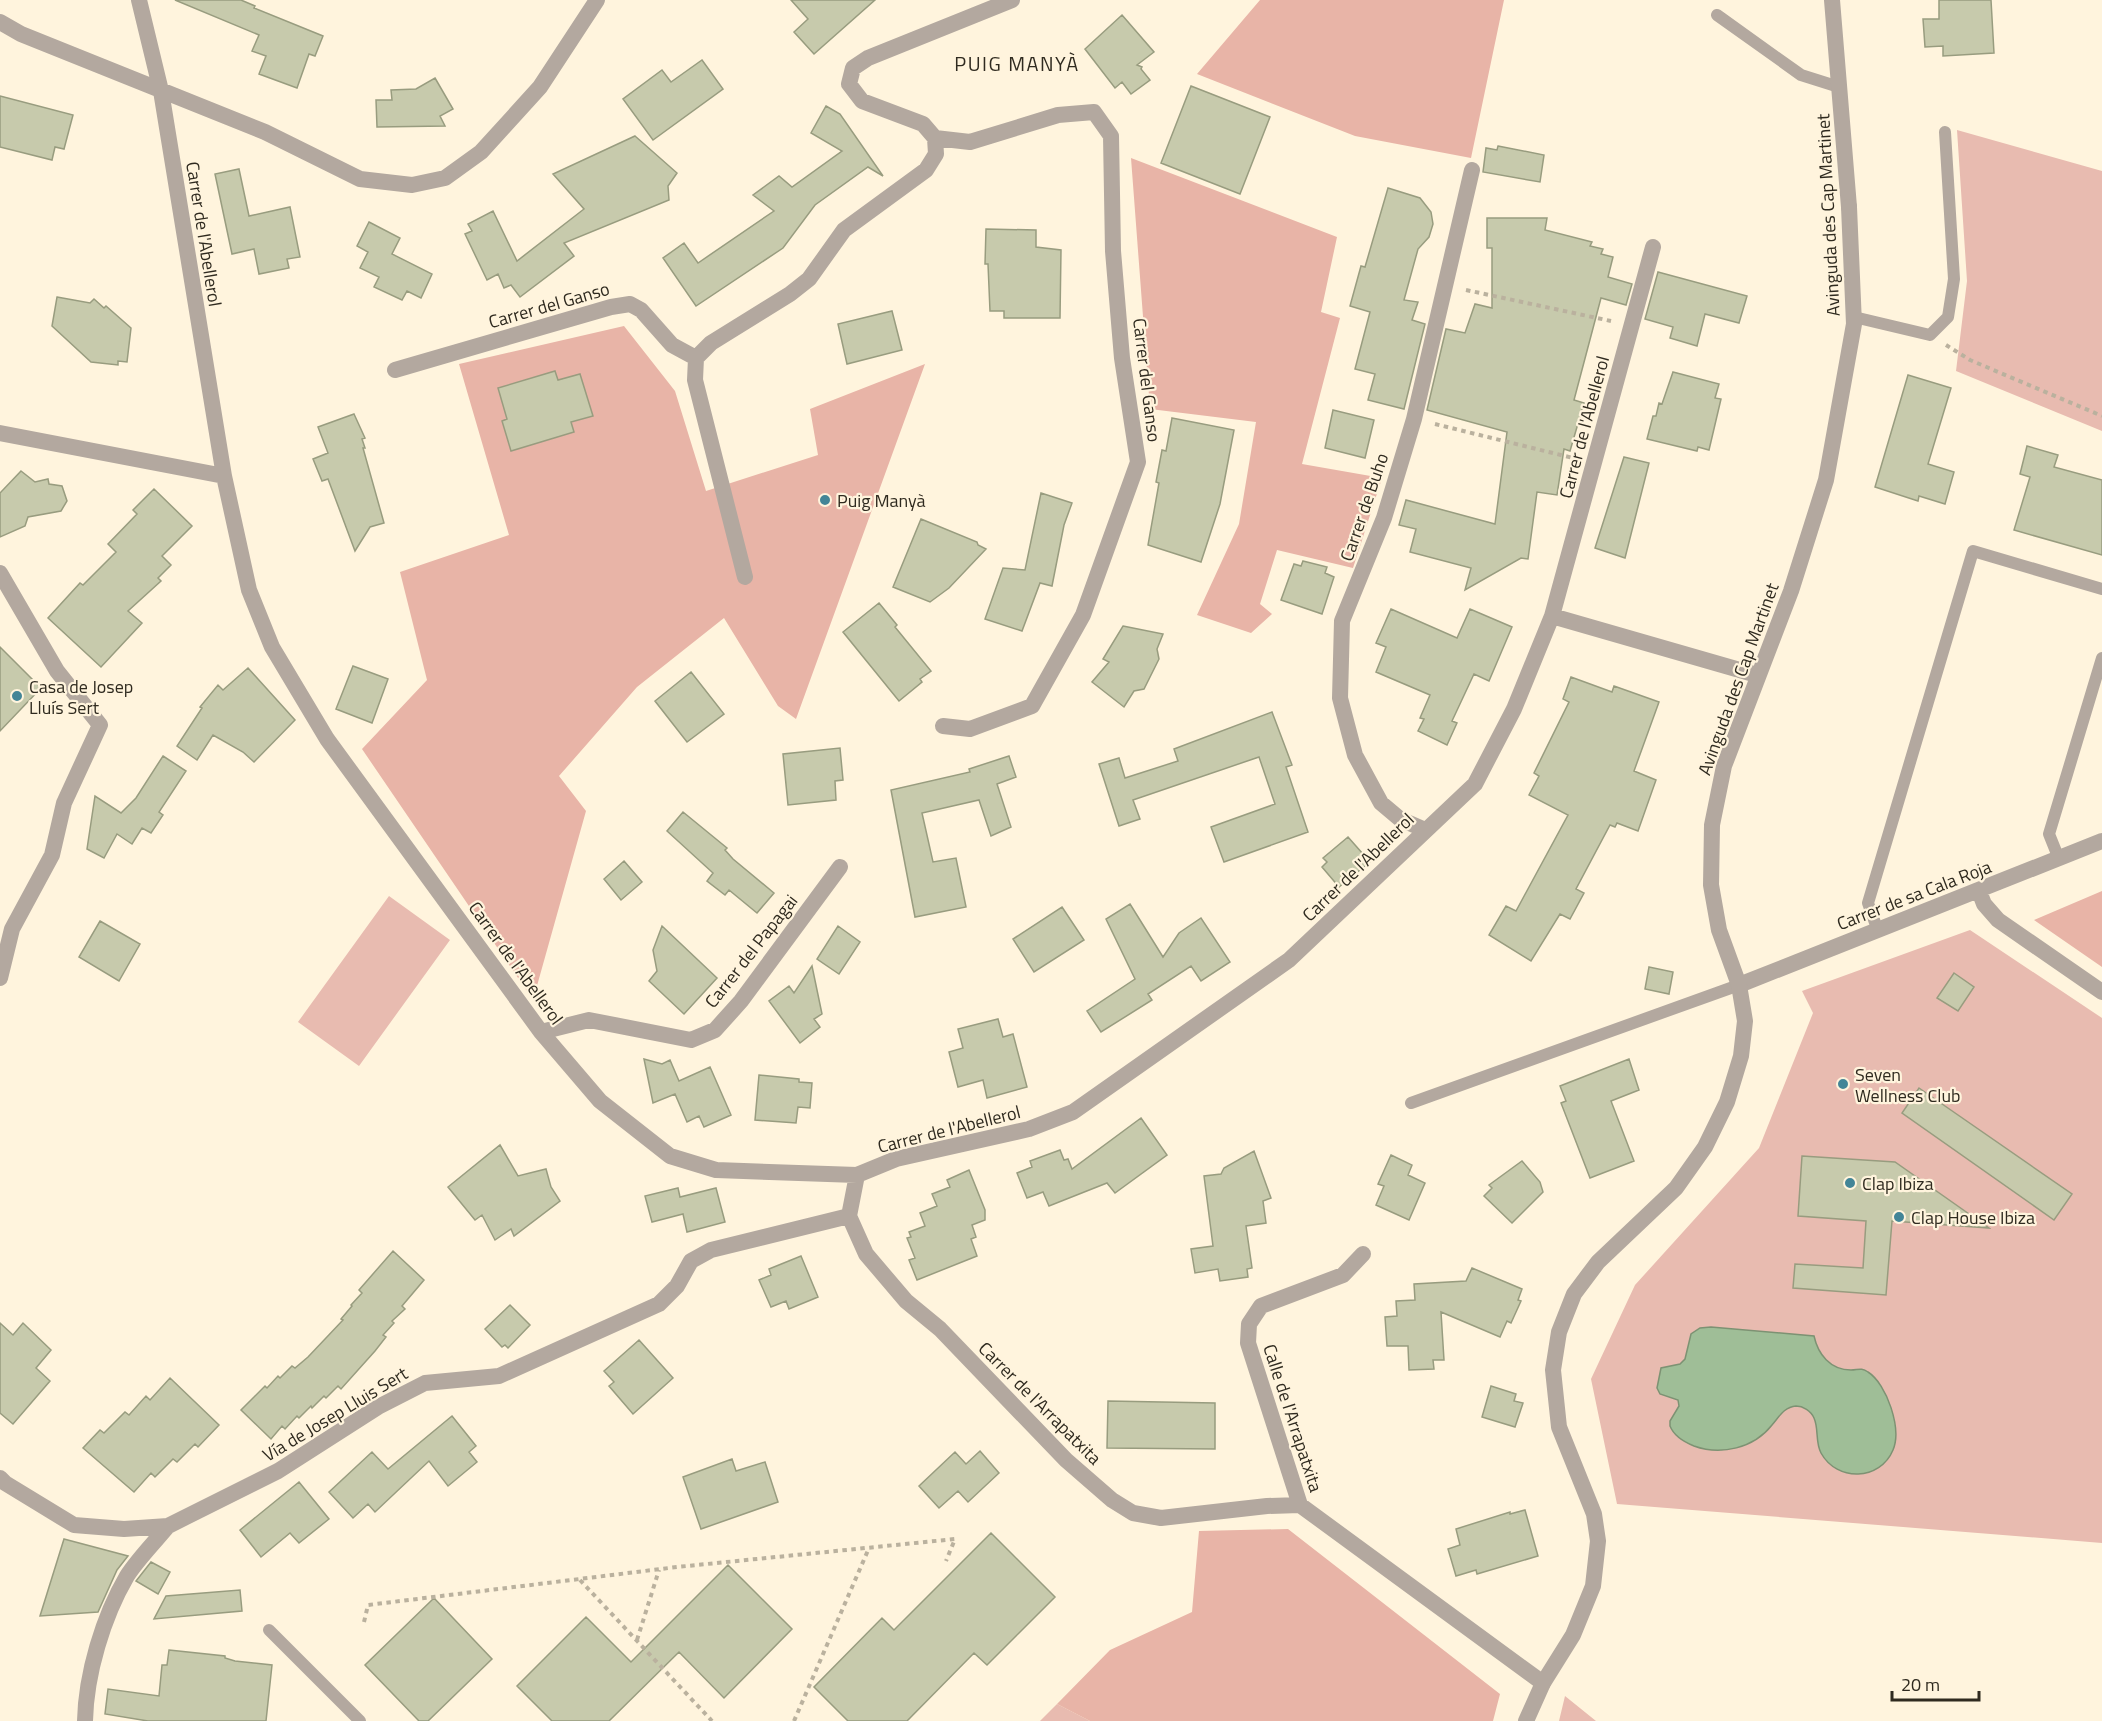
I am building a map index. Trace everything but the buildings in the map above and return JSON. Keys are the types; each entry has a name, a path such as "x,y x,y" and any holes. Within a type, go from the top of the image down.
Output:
{"street":[{"name":"Carrer de l'Abellerol","path":"139,0 161,91 224,476 249,590 272,647 327,739 541,1032 600,1101 670,1156 716,1170 857,1175 896,1159 1029,1129 1073,1112 1289,960 1368,887 1424,829 1474,784 1514,709 1552,616 1653,248"},
{"path":"0,22 21,34 266,132 360,179 412,185 445,178 481,152 540,87 597,0"},
{"path":"745,577 695,380 696,358 711,342 790,294 809,279 844,230 926,170 936,154 934,138 923,124 862,101 849,84 853,68 868,58 1012,0"},
{"name":"Avinguda des Cap Martinet","path":"1526,1721 1543,1683 1573,1635 1593,1586 1598,1541 1594,1514 1559,1427 1553,1370 1559,1332 1574,1294 1598,1262 1676,1188 1705,1147 1727,1102 1741,1056 1744,1021 1739,985 1719,930 1711,885 1712,825 1724,766 1791,591 1826,480 1854,317 1849,207 1832,0"},
{"name":"Carrer del Ganso","path":"934,138 970,142 1058,115 1094,112 1111,136 1113,251 1122,358 1138,462 1083,615 1032,706 970,729 943,726"},
{"name":"Carrer de Buho","path":"1424,829 1400,819 1381,803 1355,755 1340,698 1342,621 1384,519 1414,419 1472,170"},
{"name":"Carrer del Ganso","path":"395,370 611,307 630,304 641,310 672,345 696,358"},
{"path":"0,433 224,476"},
{"path":"0,573 12,590 57,671 100,725 64,803 52,855 12,928 0,978"},
{"path":"1552,616 1757,675"},
{"name":"Carrer de sa Cala Roja","path":"1739,985 2102,841"},
{"name":"Carrer del Papagai","path":"541,1032 590,1020 691,1040 715,1030 741,1001 840,867"},
{"path":"1979,891 1984,904 1998,920 2102,992"},
{"path":"849,1216 857,1175"},
{"name":"Carrer de l'Arrapatxita","path":"849,1216 866,1254 906,1301 940,1329 1066,1460 1112,1500 1133,1514 1161,1518 1267,1506 1300,1505"},
{"name":"Vía de Josep Lluis Sert","path":"0,1478 5,1484 74,1525 124,1529 168,1527 278,1471 378,1407 425,1383 499,1376 659,1304 677,1286 691,1261 711,1250 849,1216"},
{"name":"Calle de l'Arrapatxita","path":"1363,1254 1343,1275 1261,1306 1250,1324 1248,1343 1300,1505 1543,1683"},
{"path":"86,1721 86,1704 98,1644 127,1576 168,1527"}],"lane":[{"path":"1717,15 1801,75 1839,87"},
{"path":"1854,317 1930,335 1948,317 1954,279 1945,132"},
{"path":"1878,931 1868,903 1973,551 2102,589"},
{"path":"2059,858 2049,834 2102,658"},
{"path":"1411,1103 1739,985"},
{"path":"269,1630 360,1721"}],"path":[{"path":"1446,285 1632,326"},
{"path":"1930,335 1970,360 2102,416"},
{"path":"1414,419 1594,463"},
{"path":"364,1622 368,1605 659,1569 955,1539 946,1561"},
{"path":"796,1720 869,1548"},
{"path":"637,1641 659,1569"},
{"path":"579,1579 712,1721"}],"shaded area":[{"path":"1260,0 1504,0 1471,158 1355,136 1197,74"},
{"path":"1957,130 2102,171 2102,431 1956,371 1967,281"},
{"path":"1131,158 1337,237 1321,312 1340,318 1302,464 1382,478 1353,568 1277,550 1260,604 1272,614 1251,633 1197,615 1239,524 1256,422 1150,409"},
{"path":"624,326 675,391 706,491 818,455 810,409 925,364 796,719 778,706 724,618 637,687 559,776 586,811 533,1000 362,749 427,680 400,572 509,535 459,364"},
{"path":"2102,891 2102,967 2034,920"},
{"path":"389,896 450,940 359,1066 298,1022"},
{"name":"Clap House Ibiza","path":"1970,930 2102,1018 2102,1543 1617,1504 1591,1379 1635,1285 1759,1148 1813,1013 1802,991"},
{"path":"1700,1328 1814,1336 1822,1355 1831,1364 1844,1369 1861,1369 1868,1372 1887,1396 1894,1419 1895,1441 1887,1460 1879,1468 1858,1474 1837,1469 1821,1453 1813,1415 1799,1406 1785,1410 1765,1433 1736,1448 1704,1449 1680,1438 1670,1426 1670,1421 1679,1406 1678,1400 1660,1394 1657,1388 1661,1368 1680,1364 1685,1359 1691,1334"},
{"path":"1288,1529 1500,1694 1493,1721 1090,1721 1057,1704 1110,1650 1192,1612 1199,1531"},
{"path":"1565,1696 1596,1721 1559,1721"},
{"path":"1057,1704 1090,1721 1040,1721"}],"place":[{"name":"Puig Manyà","path":"825,500"},
{"name":"Casa de Josep Lluís Sert","path":"17,696"},
{"name":"Seven Wellness Club","path":"1843,1084"},
{"name":"Clap Ibiza","path":"1850,1183"},
{"name":"Clap House Ibiza","path":"1899,1217"}],"district":[{"name":"PUIG MANYÀ","path":"1017,63"}]}
